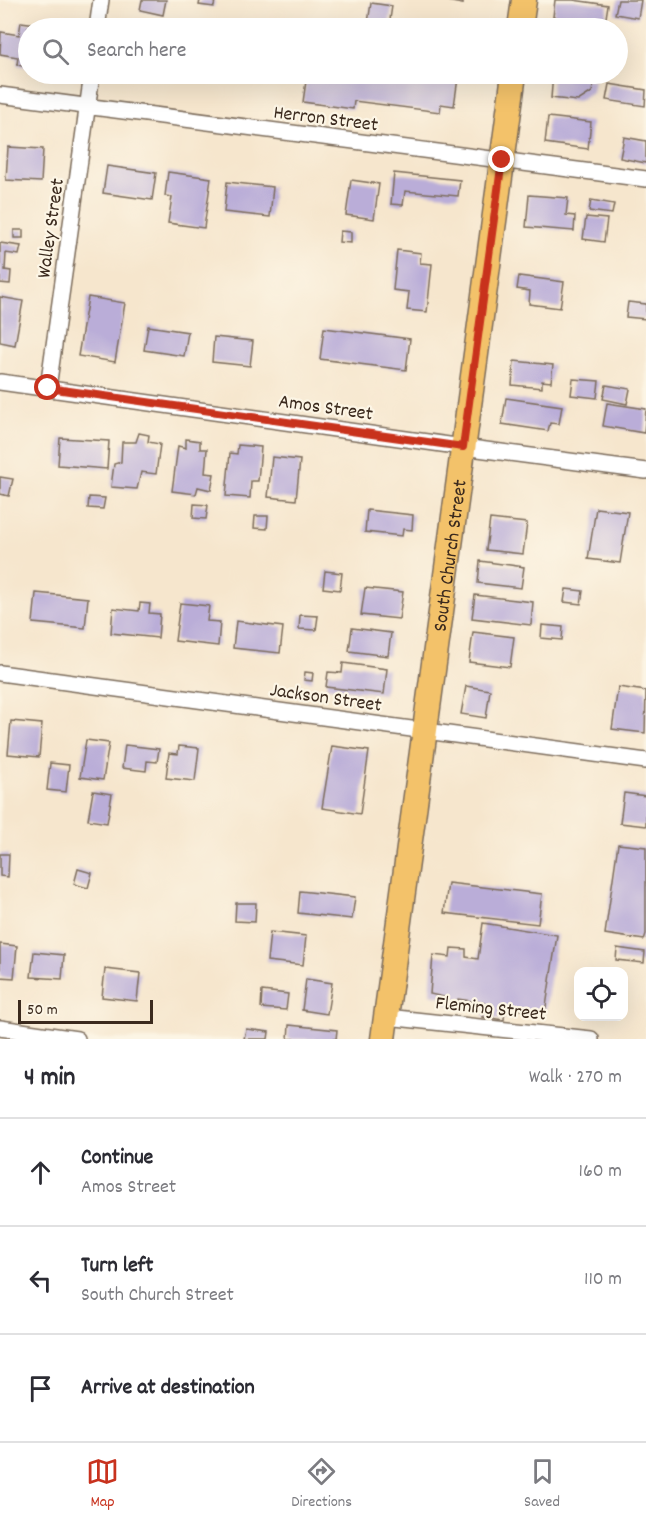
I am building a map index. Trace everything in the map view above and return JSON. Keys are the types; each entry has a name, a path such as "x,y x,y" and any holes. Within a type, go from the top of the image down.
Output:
{"main road":[{"path":"521,18 524,0"},
{"name":"South Church Street","path":"385,1028 513,84"}],"street":[{"path":"98,18 101,0"},
{"name":"Walley Street","path":"48,388 91,84"},
{"name":"Herron Street","path":"0,95 646,179"},
{"name":"Amos Street","path":"0,382 646,471"},
{"name":"Jackson Street","path":"0,674 646,761"},
{"path":"0,1028 77,1039"},
{"name":"Fleming Street","path":"385,1028 591,1039"}],"building":[{"path":"142,0 166,0 163,15 140,10"},
{"path":"200,0 215,0 214,7 199,5"},
{"path":"441,0 463,0 463,4"},
{"path":"555,0 608,5 606,18 553,17"},
{"path":"618,0 641,0 638,18 615,14"},
{"path":"371,3 392,6 390,18 369,18"},
{"path":"1,32 18,35 18,57 0,54"},
{"path":"306,84 457,84 454,106 441,104 440,112 354,101 353,109 303,102"},
{"path":"552,84 593,84 592,92 578,101 551,98"},
{"path":"609,84 646,90 645,106 606,100"},
{"path":"548,117 591,122 588,149 545,143"},
{"path":"624,137 646,141 646,163 620,158"},
{"path":"8,147 43,149 41,182 6,180"},
{"path":"107,166 156,173 152,200 103,193"},
{"path":"168,172 211,178 204,228 168,223 172,197 165,196"},
{"path":"394,173 460,180 458,196 405,191 403,205 391,204"},
{"path":"351,180 379,184 374,219 346,215"},
{"path":"227,182 273,187 270,217 224,212"},
{"path":"529,195 568,198 566,215 575,216 574,231 526,227"},
{"path":"591,200 614,204 612,214 589,211"},
{"path":"586,217 607,219 604,242 583,239"},
{"path":"14,230 23,230 23,238 14,238"},
{"path":"340,231 351,232 351,243 339,242"},
{"path":"0,243 21,246 19,255 6,253 5,270 11,271 10,284 0,283"},
{"path":"397,250 421,253 420,263 432,264 427,312 407,310 409,292 393,290"},
{"path":"519,276 564,282 560,308 529,304 530,291 517,289"},
{"path":"0,297 23,301 15,345 0,342"},
{"path":"88,297 125,303 115,362 78,356"},
{"path":"628,302 646,304 646,319 626,317"},
{"path":"148,326 188,332 184,356 144,350"},
{"path":"324,328 410,339 406,370 320,359"},
{"path":"214,337 253,341 250,366 212,362"},
{"path":"514,361 553,365 551,382 542,381 542,388 512,385"},
{"path":"573,379 599,381 597,398 571,395"},
{"path":"606,385 630,389 627,404 603,399"},
{"path":"506,398 562,406 559,424 550,423 548,431 502,424"},
{"path":"607,403 646,409 644,433 603,426"},
{"path":"139,433 149,435 148,442 160,444 156,474 141,472 137,489 111,487 114,464 121,462 122,442 136,442"},
{"path":"60,438 109,441 107,469 58,465"},
{"path":"186,439 200,441 200,449 207,449 205,473 214,474 211,490 198,487 196,494 172,491 178,446 186,448"},
{"path":"238,445 261,447 258,481 251,481 250,498 226,496 230,453 237,454"},
{"path":"272,457 300,460 296,500 268,497"},
{"path":"0,477 13,479 9,496 0,494"},
{"path":"89,497 105,498 103,509 88,508"},
{"path":"194,504 208,505 206,519 193,518"},
{"path":"596,508 628,512 620,563 588,559"},
{"path":"367,510 413,515 412,530 403,529 402,536 365,532"},
{"path":"255,516 268,516 267,529 254,528"},
{"path":"490,519 527,523 523,554 486,550"},
{"path":"480,561 524,567 521,588 478,583"},
{"path":"325,571 342,573 340,590 323,588"},
{"path":"365,588 403,592 399,619 361,615"},
{"path":"566,589 583,591 581,604 564,602"},
{"path":"36,593 88,598 85,628 33,623"},
{"path":"475,595 533,602 531,625 472,618"},
{"path":"140,603 150,604 149,613 160,614 158,638 111,633 113,608 139,611"},
{"path":"180,603 209,606 207,621 220,622 218,646 175,641"},
{"path":"300,615 318,616 316,630 299,629"},
{"path":"236,621 283,627 280,653 233,648"},
{"path":"542,625 563,627 562,640 541,638"},
{"path":"352,628 391,633 388,656 349,651"},
{"path":"473,632 514,637 510,667 469,662"},
{"path":"343,663 387,669 384,694 326,687 328,672 342,673"},
{"path":"305,672 313,673 312,681 304,680"},
{"path":"466,686 490,690 486,718 461,714"},
{"path":"618,687 646,691 645,733 612,729"},
{"path":"11,721 42,724 39,757 8,754"},
{"path":"86,740 109,743 103,780 80,777"},
{"path":"125,745 159,749 157,762 147,761 146,771 122,768"},
{"path":"179,746 199,748 195,781 166,778 169,753 178,754"},
{"path":"332,746 369,751 360,814 322,808"},
{"path":"50,763 69,765 66,792 47,790"},
{"path":"93,791 112,794 107,823 88,820"},
{"path":"624,793 646,796 646,826 620,823"},
{"path":"618,844 646,847 646,934 644,940 605,934"},
{"path":"0,854 9,854 8,877 0,876"},
{"path":"78,869 92,873 88,888 74,884"},
{"path":"448,883 542,894 538,924 444,913"},
{"path":"300,891 355,897 352,919 298,913"},
{"path":"236,903 256,903 255,922 235,921"},
{"path":"483,923 557,935 545,1013 505,1008 504,1020 483,1017 484,1003 458,999 457,1006 443,1004 444,997 430,994 433,955 450,957 451,948 466,949 466,957 478,959"},
{"path":"270,932 306,936 303,965 267,961"},
{"path":"0,944 17,946 14,978 0,977"},
{"path":"617,948 645,952 644,963 616,960"},
{"path":"34,952 64,955 62,979 31,977"},
{"path":"105,969 140,973 137,1001 102,997"},
{"path":"306,979 332,983 327,1014 302,1010"},
{"path":"262,991 288,994 286,1010 261,1008"},
{"path":"289,1025 337,1030 336,1039 288,1039"},
{"path":"246,1029 269,1032 268,1039 244,1039"}],"route":[{"path":"48,388 463,447 502,160"}]}
